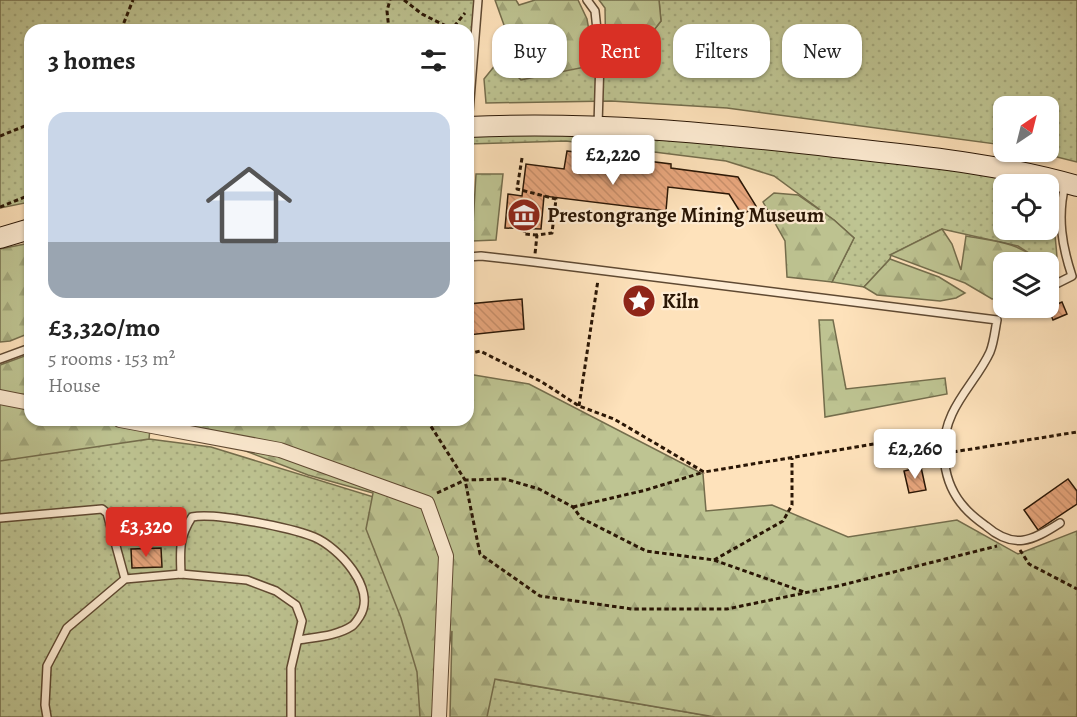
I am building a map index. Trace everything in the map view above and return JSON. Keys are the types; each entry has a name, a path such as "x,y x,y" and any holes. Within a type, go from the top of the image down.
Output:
{"main road":[{"path":"474,127 533,124 598,125 723,134 943,159 1004,169 1071,184"},
{"path":"0,238 24,231"}],"street":[{"path":"0,397 24,402"},
{"path":"152,426 280,450 427,503 446,556 439,717"}],"lane":[{"path":"474,51 478,0"},
{"path":"587,0 595,11 600,59 598,125"},
{"path":"1059,282 1075,274 1064,250 1060,222 1071,184"},
{"path":"474,257 534,262 997,320 991,351 951,414 942,454 949,482 964,508 988,529 1014,542 1037,538 1059,523"},
{"path":"0,359 24,350"},
{"path":"0,518 102,509 107,513 124,579"},
{"path":"181,574 180,550 183,531 192,517 203,515 260,524 314,537 332,547 349,563 362,588 365,608 353,626 335,633 299,640"},
{"path":"47,717 45,705 47,666 67,628 124,579 181,574 247,580 276,591 296,605 302,621 291,668 291,717"}],"path":[{"path":"124,24 134,0"},
{"path":"388,24 387,12 390,0"},
{"path":"404,0 422,14 442,24"},
{"path":"456,24 470,7"},
{"path":"0,136 24,126"},
{"path":"522,158 517,189 556,199 552,233 537,236 524,234 525,228"},
{"path":"0,207 24,197"},
{"path":"534,262 537,236"},
{"path":"579,406 599,270"},
{"path":"474,352 480,351 542,382 579,406 614,419 704,472"},
{"path":"431,426 465,480 480,554 540,596 632,609 727,609 1014,542 1029,564 1077,589"},
{"path":"573,507 646,490 704,472 946,432"},
{"path":"942,454 1077,432"},
{"path":"714,560 783,521 792,505 792,458"},
{"path":"437,492 465,480 505,478 539,489 573,507 581,518 646,550 714,560 806,592"}],"green space":[{"path":"0,0 474,0 473,24 24,24 24,203 0,208"},
{"path":"495,0 516,0 519,5 535,0 578,0 588,24 579,24 579,68 567,71 567,24 504,24"},
{"path":"599,0 659,0 661,21 659,24 605,24 605,8"},
{"path":"659,0 1077,0 1077,162 1059,158 1059,96 993,96 993,144 727,108 611,101 486,103 484,79 492,69 492,78 567,78 567,67 579,66 579,78 661,78 661,24 659,24 661,21"},
{"path":"532,133 681,139 920,164 993,177 993,240 1055,240 1056,252 1027,252 1018,246 942,229 891,255 890,259 864,287 832,282 854,238 834,220 774,176 726,161 566,141 474,144 474,136"},
{"path":"476,174 503,174 496,240 474,241"},
{"path":"774,193 798,195 834,220 854,238 832,282 787,277 785,241 763,202"},
{"path":"942,229 952,244 961,270 966,236 1015,246 1027,252 993,252 992,299 965,283 890,255"},
{"path":"24,244 24,335 0,342 0,249"},
{"path":"890,259 939,277 965,293 956,298 940,301 877,295 864,287"},
{"path":"819,320 833,320 846,389 945,378 947,394 825,417"},
{"path":"24,356 24,394 0,392 0,365"},
{"path":"474,375 529,384 703,474 706,511 772,505 848,537 957,520 1018,554 1077,531 1077,717 715,717 495,679 487,717 450,717 452,631 436,717 420,717 417,672 401,618 366,529 373,493 308,475 181,426 474,426"},
{"path":"0,400 24,406 24,426 138,426 150,428 149,439 0,461"},
{"path":"149,439 211,447 419,511 430,717 0,717 0,453"},
{"path":"494,679 715,717 453,717"}],"building":[{"path":"567,151 671,164 671,168 738,177 756,206 742,215 729,194 668,187 666,211 544,196 541,229 505,228 508,194 522,196 526,164 564,169"},
{"path":"522,299 524,329 474,334 474,303"},
{"path":"1062,302 1067,314 1059,317 1059,303"},
{"path":"921,467 926,490 909,493 904,471"},
{"path":"1068,479 1077,491 1077,504 1038,530 1024,510"},
{"path":"161,548 162,567 132,568 131,549"}],"place":[{"name":"Prestongrange Mining Museum","path":"524,215"},
{"name":"Kiln","path":"639,301"}]}
